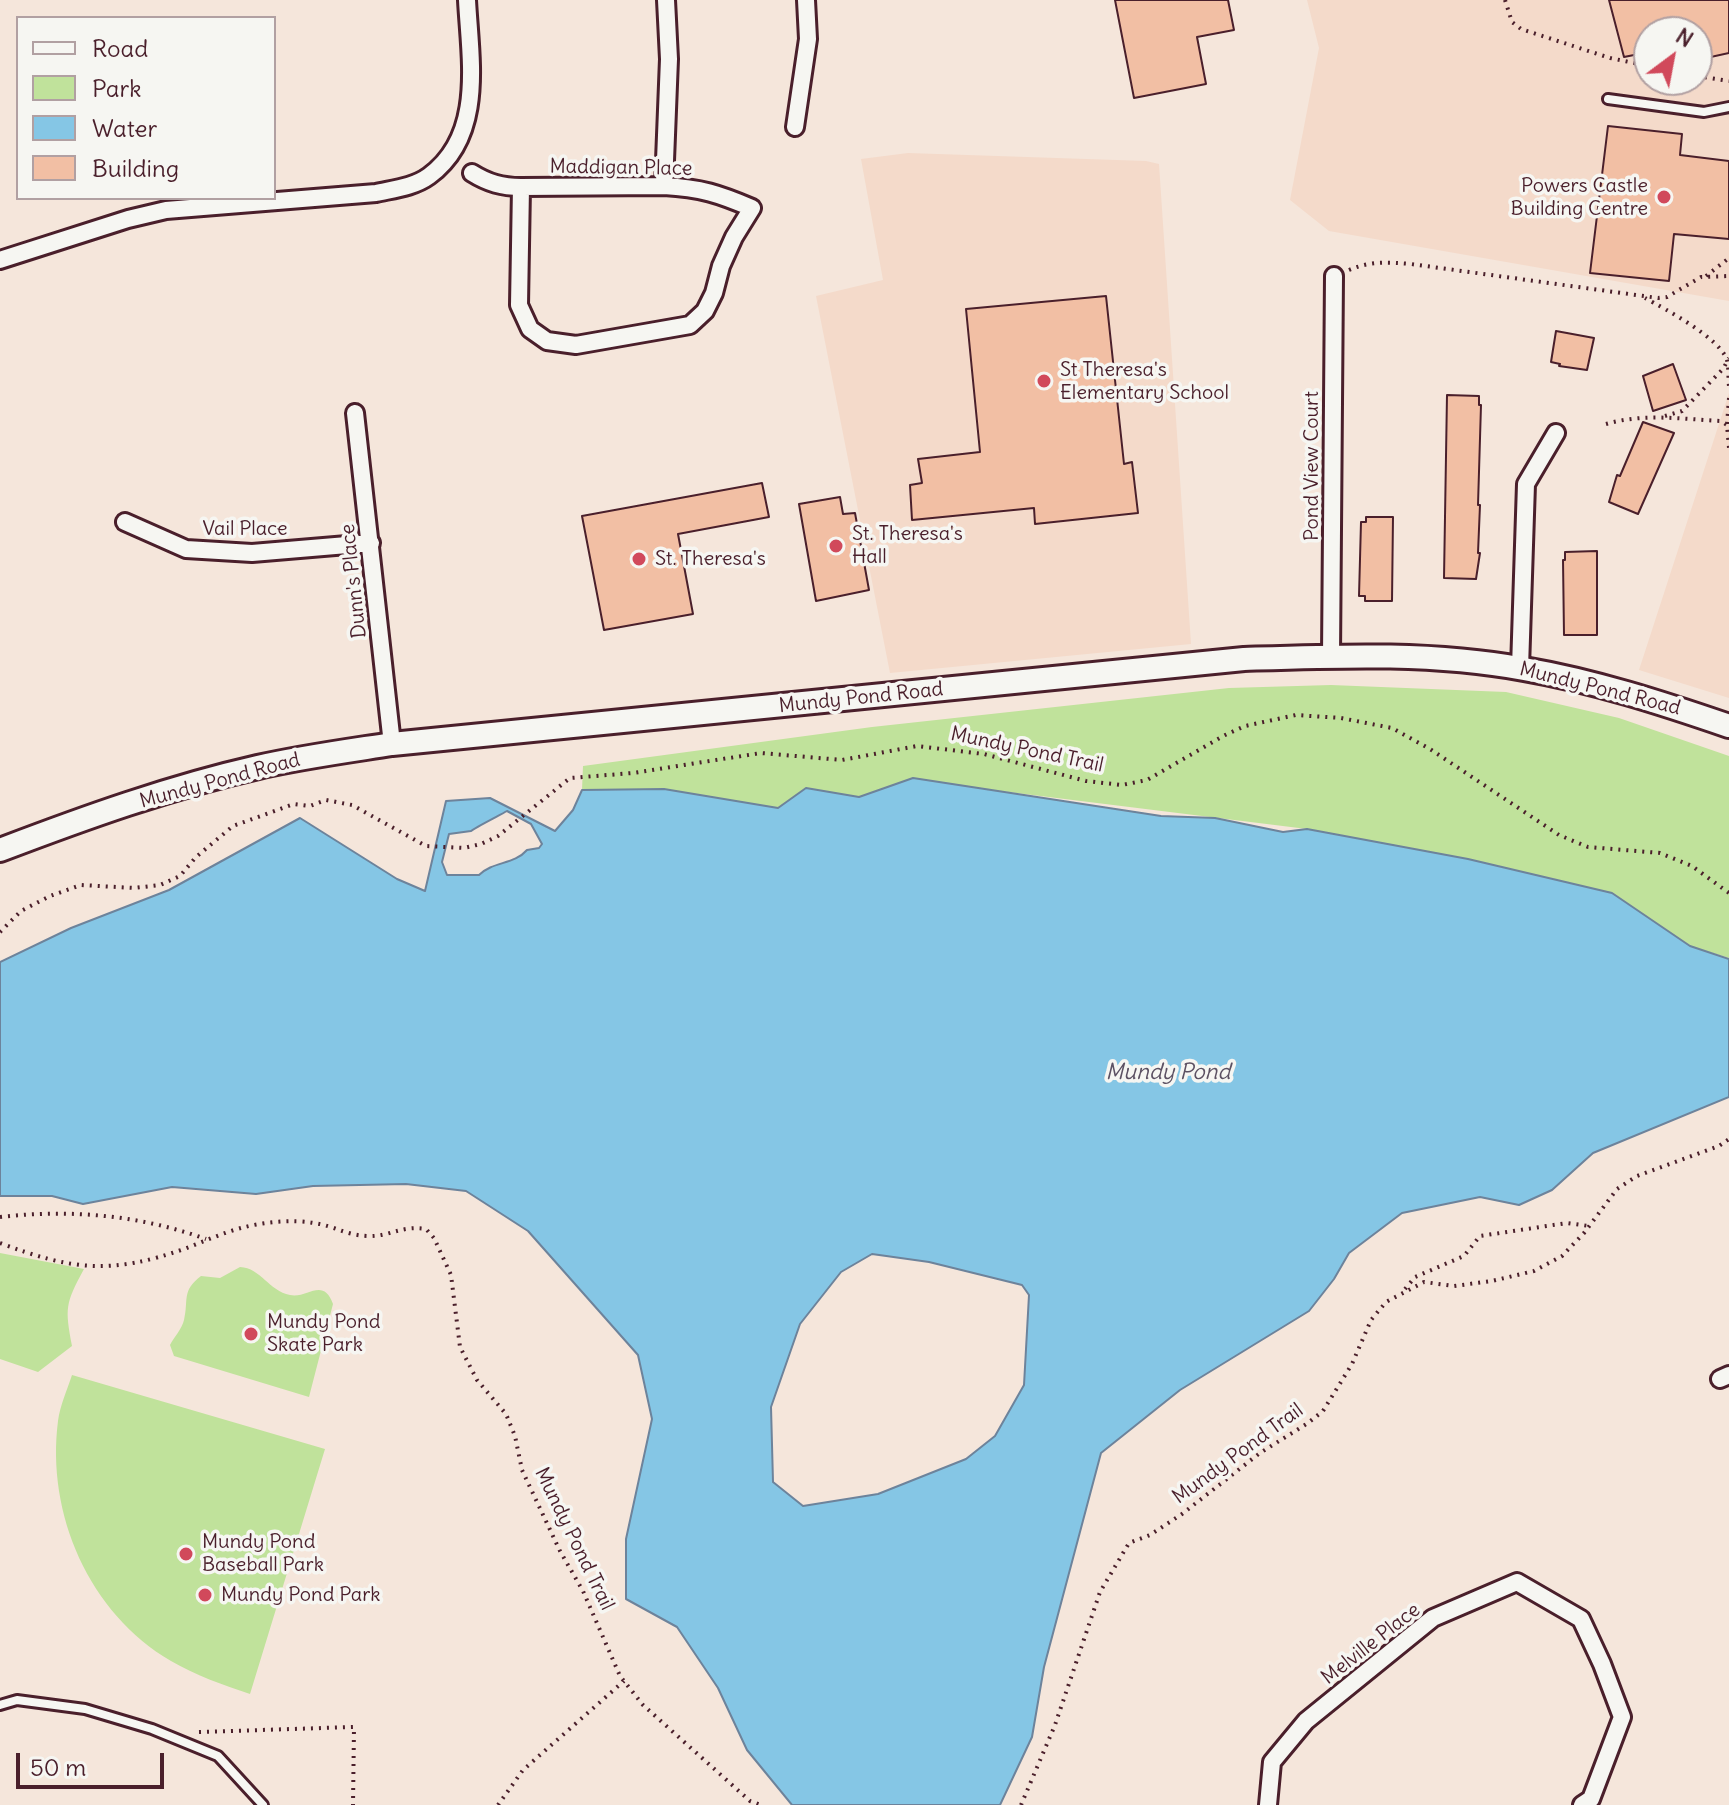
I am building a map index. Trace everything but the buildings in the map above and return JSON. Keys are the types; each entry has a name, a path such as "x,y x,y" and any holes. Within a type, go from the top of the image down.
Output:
{"street":[{"path":"0,260 166,210 376,193 408,186 429,176 461,137 469,112 471,85 467,0"},
{"path":"664,186 669,59 666,0"},
{"path":"795,127 808,39 806,0"},
{"name":"Maddigan Place","path":"472,173 495,185 521,187 664,186 713,191 752,208 721,266 710,302 690,325 576,345 547,341 530,329 519,305 521,187"},
{"name":"Pond View Court","path":"1331,656 1334,276"},
{"name":"Dunn's Place","path":"355,413 392,744"},
{"path":"1520,668 1526,484 1556,433"},
{"name":"Vail Place","path":"125,522 186,549 252,553 371,543"},
{"name":"Mundy Pond Road","path":"0,850 203,781 259,767 392,744 1244,659 1331,656 1440,659 1520,668 1606,686 1729,726"},
{"name":"Melville Place","path":"1268,1805 1272,1762 1306,1721 1433,1618 1517,1582 1581,1619 1622,1717 1591,1799 1582,1805"}],"lane":[{"path":"1608,99 1704,112 1729,107"},
{"path":"0,1705 17,1700 85,1709 163,1733 218,1756 263,1805"}],"path":[{"path":"1505,0 1512,22 1521,29 1633,63"},
{"path":"1334,276 1364,264 1383,262 1591,287 1642,297 1667,297 1682,286 1706,276 1729,258"},
{"path":"1706,276 1729,276"},
{"path":"1642,297 1723,351 1728,360 1729,386"},
{"path":"1660,418 1682,411 1728,360"},
{"path":"1729,398 1729,448"},
{"path":"1721,421 1728,409"},
{"path":"1606,424 1625,419 1660,418 1721,421 1727,425"},
{"name":"Mundy Pond Trail","path":"0,932 21,911 81,885 134,888 160,885 180,876 196,857 233,826 294,804 310,806 326,800 352,805 426,846 472,846 490,841 570,778 633,773 761,753 842,760 917,746 984,754 1086,781 1122,785 1147,780 1245,726 1296,715 1341,718 1392,728 1430,749 1559,835 1588,847 1660,853 1692,866 1729,893"},
{"path":"1404,1291 1424,1282 1454,1286 1534,1271 1562,1256 1617,1189 1637,1176 1719,1146 1729,1139"},
{"path":"0,1217 73,1213 130,1218 170,1226 207,1239"},
{"name":"Mundy Pond Trail","path":"0,1243 31,1255 82,1267 119,1267 181,1250 242,1228 282,1222 313,1222 349,1236 375,1236 409,1226 426,1229 434,1238 451,1275 460,1347 477,1380 506,1414 515,1436 522,1470 624,1681 643,1705 679,1740 750,1801 761,1805"},
{"path":"1404,1291 1415,1277 1464,1256 1480,1236 1567,1223 1589,1226"},
{"name":"Mundy Pond Trail","path":"1021,1805 1055,1725 1100,1592 1129,1543 1150,1535 1182,1514 1260,1453 1323,1411 1352,1364 1371,1320 1386,1302 1404,1291"},
{"path":"498,1805 523,1770 624,1681"},
{"path":"163,1733 354,1727 353,1805"}],"shaded area":[{"path":"1307,0 1729,0 1729,301 1329,231 1290,200 1319,48"},
{"path":"908,153 1146,161 1159,164 1191,644 890,673 816,296 883,280 861,159"},
{"path":"1729,393 1729,698 1639,670"}],"green space":[{"path":"1331,685 1506,692 1619,718 1729,756 1729,958 1690,946 1602,891 1307,829 913,778 859,797 806,788 778,809 664,789 582,790 583,766 872,727 1229,688"},
{"path":"0,1253 84,1269 68,1306 72,1346 38,1372 0,1359"},
{"name":"Mundy Pond Skate Park","path":"240,1267 254,1271 283,1293 296,1295 319,1290 329,1296 333,1304 309,1397 174,1356 170,1345 183,1323 191,1286 201,1276 220,1278"},
{"name":"Mundy Pond Baseball Park","path":"72,1375 325,1449 250,1694 199,1675 142,1641 117,1616 79,1558 59,1491 56,1456 58,1421"}],"water":[{"name":"Mundy Pond","path":"913,778 1161,816 1215,818 1283,832 1307,829 1468,859 1612,893 1690,946 1729,959 1729,1097 1593,1153 1552,1190 1519,1205 1480,1197 1402,1213 1349,1253 1334,1279 1309,1311 1180,1390 1101,1453 1044,1667 1032,1737 1000,1805 792,1805 747,1750 718,1688 677,1627 626,1599 626,1539 652,1419 638,1355 528,1231 466,1191 406,1184 313,1186 256,1194 172,1187 83,1204 52,1196 0,1196 0,962 71,928 169,890 300,818 397,879 425,891 446,801 490,798 555,831 573,810 582,790 664,789 778,808 806,788 859,797","holes":["507,811 531,824 542,844 539,848 527,850 479,875 447,875 442,862 449,834 471,831","872,1254 929,1262 1022,1285 1029,1295 1024,1385 995,1436 966,1459 878,1494 803,1506 773,1482 771,1407 800,1324 841,1272"]}],"place":[{"name":"Powers Castle Building Centre","path":"1664,197"},
{"name":"St Theresa's Elementary School","path":"1044,381"},
{"name":"St. Theresa's Hall","path":"836,546"},
{"name":"St. Theresa's","path":"639,559"},
{"name":"Mundy Pond Skate Park","path":"251,1334"},
{"name":"Mundy Pond Baseball Park","path":"186,1554"},
{"name":"Mundy Pond Park","path":"205,1595"}]}
